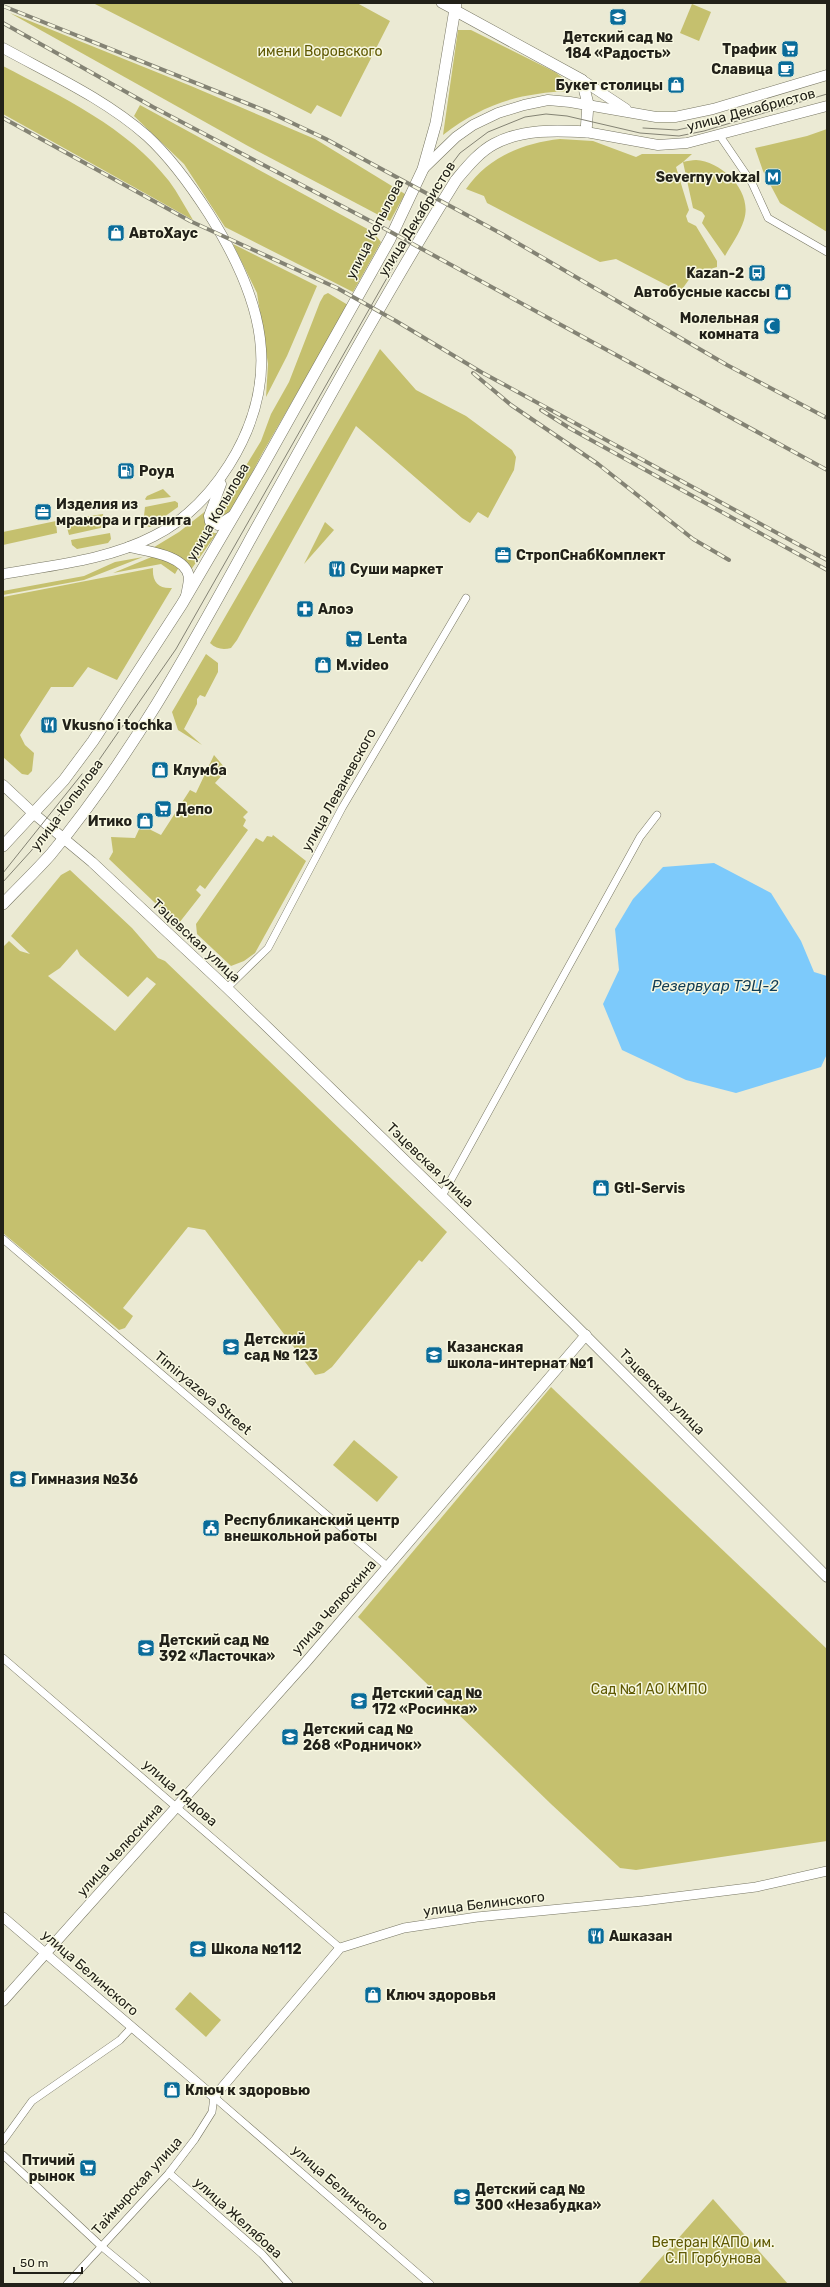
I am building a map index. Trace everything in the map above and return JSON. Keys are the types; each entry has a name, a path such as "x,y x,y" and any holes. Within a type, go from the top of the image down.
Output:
{"main road":[{"path":"457,6 582,80 629,111"},
{"name":"улица Копылова","path":"3,846 64,780 104,726 186,598 390,239 423,169 436,123 457,6"},
{"path":"3,48 99,101 146,136 171,161 192,188 228,246 247,287 256,312 260,341 261,373 254,410 248,430 213,489 195,508 155,536 129,547 90,558 3,574"},
{"name":"улица Декабристов","path":"423,169 456,137 473,125 498,113 548,100 588,104 656,117 675,117 713,109 827,75"},
{"path":"582,80 588,104 586,132"},
{"name":"улица Декабристов","path":"360,342 456,180 472,161 494,144 531,132 586,132 658,145 688,143 720,136 827,106"},
{"name":"улица Копылова","path":"3,904 50,855 149,719 193,643 360,342"},
{"path":"225,471 209,519 213,525 218,525 235,513"},
{"path":"129,547 166,555 182,565 189,578 186,598"},
{"name":"Тэцевская улица","path":"3,785 33,813 89,859 226,988 586,1335 827,1577"},
{"name":"улица Челюскина","path":"3,2001 178,1808 388,1567 586,1335"}],"street":[{"path":"441,3 457,6"},
{"path":"720,136 752,184 768,218 827,252"},
{"name":"улица Леваневского","path":"226,988 268,948 342,808 466,598"},
{"path":"442,1196 640,837 657,815"},
{"name":"Timiryazeva Street","path":"3,1239 388,1567"},
{"name":"улица Лядова","path":"3,1658 340,1948"},
{"name":"улица Белинского","path":"340,1948 404,1928 477,1917 643,1901 756,1888 827,1871"},
{"name":"улица Белинского","path":"3,1917 430,2284"},
{"path":"214,2097 340,1948"},
{"path":"3,2141 32,2100 120,2040 132,2027"},
{"name":"Таймырская улица","path":"67,2284 169,2173 195,2139 212,2112 214,2097"},
{"path":"3,2155 101,2246 147,2284"},
{"name":"улица Желябова","path":"169,2173 262,2254 289,2284"}],"green space":[{"name":"имени Воровского","path":"93,3 357,3 390,21 341,117 317,105 311,114"},
{"path":"692,4 711,12 699,41 680,33"},
{"path":"10,13 191,86 315,139 405,194 390,221 248,146"},
{"path":"458,30 471,30 555,72 572,85 570,91 534,94 502,102 473,115 443,135"},
{"path":"3,66 48,89 92,115 114,129 134,145 169,181 193,220 3,114"},
{"path":"140,105 373,232 381,242 353,292 225,227 184,164 134,116"},
{"path":"827,129 827,232 780,203 763,171 755,148 807,136"},
{"path":"560,139 593,141 636,157 642,154 692,154 676,167 689,210 686,216 688,222 696,226 717,261 717,267 693,274 680,292 616,259 600,262 487,203 484,196 466,189 485,168 507,154 533,144"},
{"path":"696,160 716,166 734,180 740,189 746,209 744,220 738,234 725,256 702,223 705,216 702,212 693,208 683,162"},
{"path":"233,244 317,286 287,356 266,397 268,364 257,293"},
{"path":"328,293 348,305 263,452 233,509 220,522 215,519 217,513 261,441 271,414 289,382 320,302 324,295"},
{"path":"380,349 416,390 466,416 512,450 516,457 514,470 488,518 478,512 470,523 462,518 356,426 237,640 231,648 222,649 215,647 210,643"},
{"path":"163,489 171,497 145,499 147,496"},
{"path":"175,501 178,503 178,507 150,527 143,525 145,507"},
{"path":"212,506 207,526 214,533 217,533 190,571 151,549 179,532"},
{"path":"103,514 105,527 69,535 65,520"},
{"path":"56,521 57,533 3,545 3,532"},
{"path":"325,522 334,530 304,564"},
{"path":"110,533 111,539 108,543 77,549 72,545 71,540"},
{"path":"154,556 179,567 175,574 161,564 113,573"},
{"path":"143,557 84,580 3,595 3,591 84,576 115,562"},
{"path":"153,568 154,577 157,583 163,587 172,588 117,680 88,667 73,687 51,687 20,735 25,745 34,753 32,771 28,775 22,774 3,757 3,597"},
{"path":"206,654 218,663 218,672 205,697 200,695 197,699 197,704 184,729 202,745 178,730 172,712"},
{"path":"214,755 225,768 224,773 215,783 248,812 243,817 246,820 243,826 248,830 205,889 200,885 196,890 201,895 179,923 176,923 109,859 113,852 111,837 135,838 141,825 161,835 190,790 196,793"},
{"path":"273,835 306,861 255,953 244,961 231,966 197,934 196,924 256,838 263,842 267,836 272,837"},
{"path":"70,870 132,928 158,958 165,961 447,1232 422,1262 419,1260 332,1367 324,1373 315,1375 205,1230 188,1227 123,1308 133,1316 125,1328 119,1330 3,1233 3,947 9,941 20,951 30,954 11,936 61,875","holes":["77,949 80,955 128,997 147,977 156,984 115,1031 48,976 60,968"]},
{"name":"Сад №1 АО КМПО","path":"551,1387 827,1649 827,1841 636,1870 620,1868 551,1804 358,1617"},
{"path":"354,1440 398,1477 377,1502 333,1465"},
{"path":"190,1992 221,2020 206,2037 175,2009"},
{"name":"Ветеран КАПО им. С.П Горбунова","path":"713,2199 788,2284 638,2284"}],"water":[{"name":"Резервуар ТЭЦ-2","path":"714,863 771,893 801,941 814,972 827,976 827,1054 821,1067 736,1093 686,1080 622,1050 603,1004 619,970 615,929 633,899 663,867"}],"tram line":[{"path":"3,882 31,851 74,796 176,649 396,262 439,181 460,153 488,132 525,117 546,114 567,116 640,133 679,136 704,131 827,94"},
{"path":"643,128 677,130 724,120"},
{"path":"3,873 82,774"}],"railway":[{"path":"3,6 271,113 326,139 502,234 727,365 827,418"},
{"path":"3,23 153,107 378,225 827,470"},
{"path":"3,118 190,221 337,288 396,321 481,372 827,560"},
{"path":"473,373 511,405 598,464 693,539 729,560"},
{"path":"541,410 571,429 827,570"}],"place":[{"name":"Детский сад № 184 «Радость»","path":"618,17"},
{"name":"Трафик","path":"790,49"},
{"name":"Славица","path":"786,69"},
{"name":"Букет столицы","path":"676,85"},
{"name":"Severny vokzal","path":"773,177"},
{"name":"АвтоХаус","path":"116,233"},
{"name":"Kazan-2","path":"757,273"},
{"name":"Автобусные кассы","path":"783,292"},
{"name":"Молельная комната","path":"772,326"},
{"name":"Роуд","path":"126,471"},
{"name":"Изделия из мрамора и гранита","path":"43,512"},
{"name":"СтропСнабКомплект","path":"503,555"},
{"name":"Суши маркет","path":"337,569"},
{"name":"Алоэ","path":"305,609"},
{"name":"Lenta","path":"354,639"},
{"name":"M.video","path":"323,665"},
{"name":"Vkusno i tochka","path":"49,725"},
{"name":"Клумба","path":"160,770"},
{"name":"Депо","path":"163,809"},
{"name":"Итико","path":"145,821"},
{"name":"Gtl-Servis","path":"601,1188"},
{"name":"Детский сад № 123","path":"231,1347"},
{"name":"Казанская школа-интернат №1","path":"434,1355"},
{"name":"Гимназия №36","path":"18,1479"},
{"name":"Республиканский центр внешкольной работы","path":"211,1528"},
{"name":"Детский сад № 392 «Ласточка»","path":"146,1648"},
{"name":"Детский сад № 172 «Росинка»","path":"359,1701"},
{"name":"Детский сад № 268 «Родничок»","path":"290,1737"},
{"name":"Ашказан","path":"596,1936"},
{"name":"Школа №112","path":"198,1949"},
{"name":"Ключ здоровья","path":"373,1995"},
{"name":"Ключ к здоровью","path":"172,2090"},
{"name":"Птичий рынок","path":"88,2168"},
{"name":"Детский сад № 300 «Незабудка»","path":"462,2197"}]}
